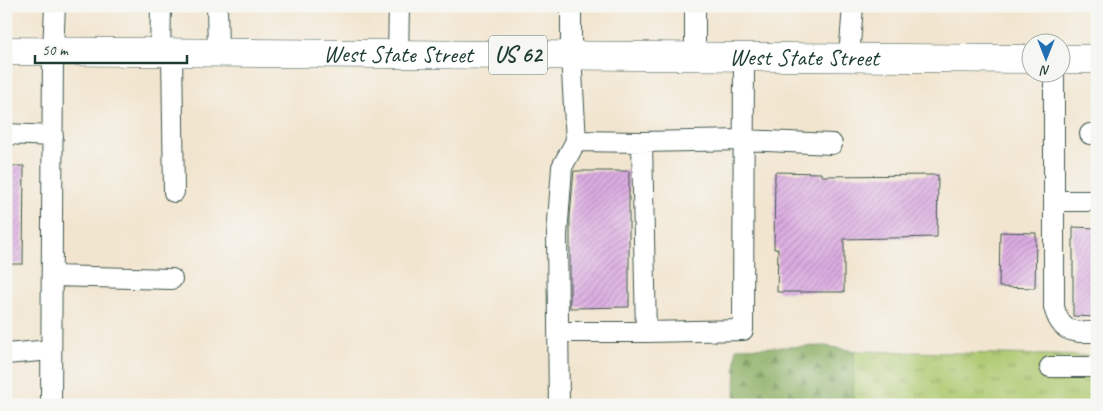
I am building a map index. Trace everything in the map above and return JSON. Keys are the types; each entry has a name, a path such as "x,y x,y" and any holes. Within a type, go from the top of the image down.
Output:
{"highway":[{"name":"West State Street","path":"6,51 1020,59"},
{"path":"1070,59 1097,59"}],"street":[{"path":"51,405 56,6"},
{"path":"161,6 166,53 174,192"},
{"path":"217,6 218,53"},
{"path":"398,54 399,6"},
{"path":"559,405 557,235 562,168 576,142 571,55 571,6"},
{"path":"695,6 695,56"},
{"path":"849,57 853,6"},
{"path":"558,332 743,330 744,56"},
{"path":"1054,82 1055,201 1053,296 1056,316 1065,329 1072,332 1097,332"},
{"path":"6,134 53,136"},
{"path":"576,142 743,140 832,144"},
{"path":"642,142 646,332"},
{"path":"1055,201 1097,201"},
{"path":"52,276 172,279"},
{"path":"6,354 51,350"},
{"path":"1050,367 1097,368"}],"green space":[{"path":"825,346 854,351 853,405 735,405 736,348"},
{"path":"854,351 1097,356 1097,405 853,405"}],"building":[{"path":"6,166 24,166 23,264 6,264"},
{"path":"574,171 629,171 629,307 570,308 570,216"},
{"path":"775,172 821,173 821,176 938,175 937,237 844,239 844,292 777,292 778,249 774,249"},
{"path":"1073,227 1097,228 1097,317 1073,316"},
{"path":"1000,232 1036,233 1035,288 999,287"}]}
